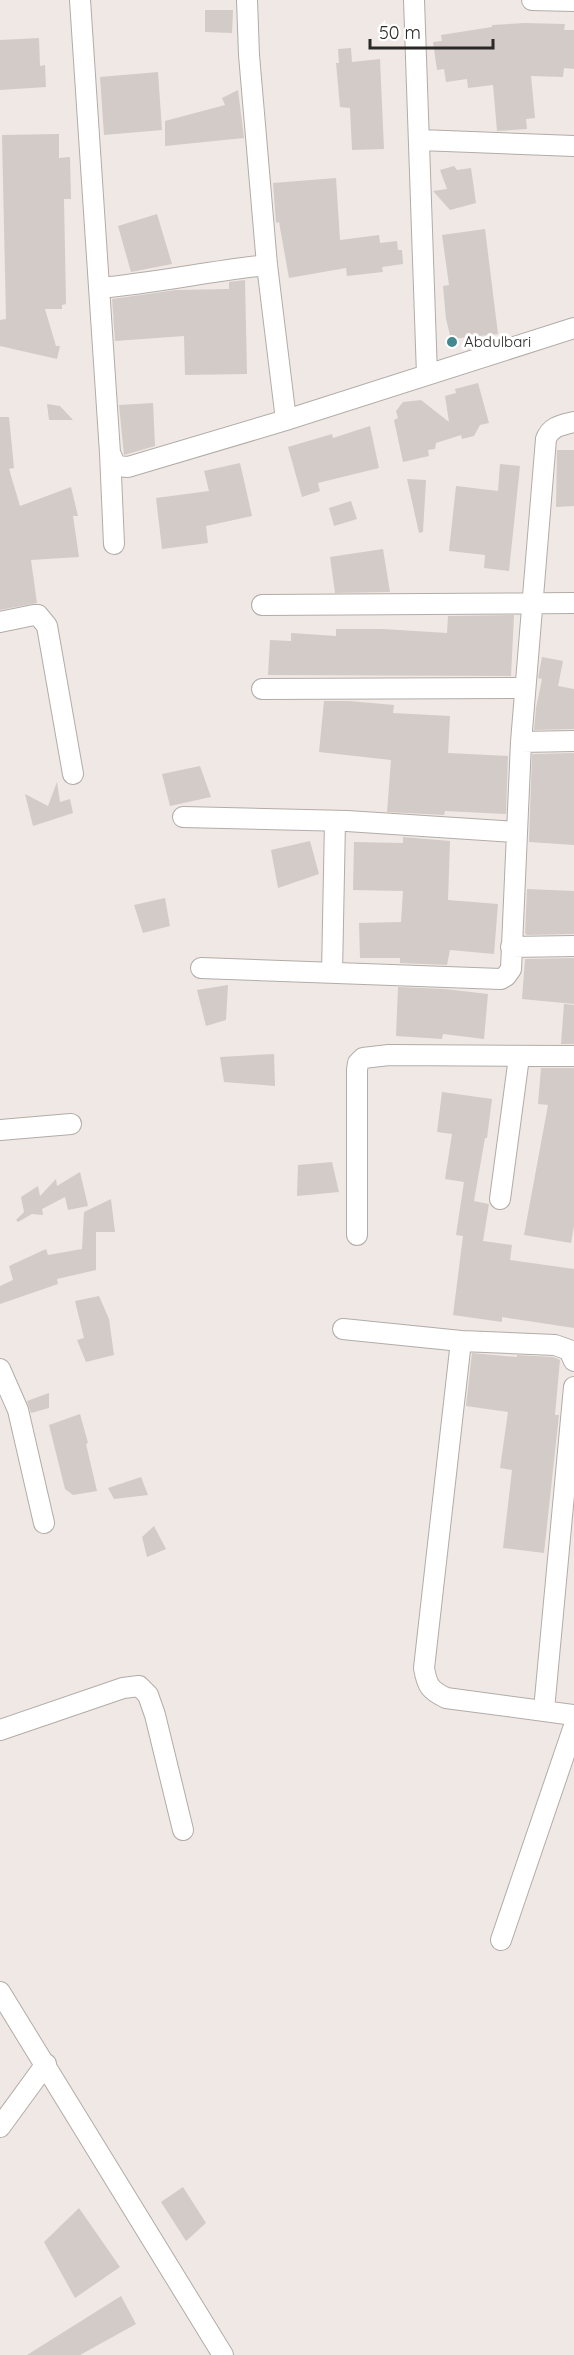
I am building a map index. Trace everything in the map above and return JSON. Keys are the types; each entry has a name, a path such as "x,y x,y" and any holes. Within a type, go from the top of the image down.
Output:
{"street":[{"path":"80,0 114,544"},
{"path":"247,0 249,55 267,265 286,420"},
{"path":"414,0 428,375"},
{"path":"532,0 574,1"},
{"path":"420,140 574,146"},
{"path":"99,288 151,283 209,271 267,265"},
{"path":"110,453 116,465 129,467 286,420 574,328"},
{"path":"201,968 501,979 511,969 521,741 546,439 549,431 574,422"},
{"path":"262,605 574,603"},
{"path":"0,622 38,615 47,626 73,774"},
{"path":"262,689 525,688"},
{"path":"521,741 574,741"},
{"path":"183,817 335,821 516,832"},
{"path":"332,973 335,821"},
{"path":"511,947 574,946"},
{"path":"357,1234 358,1063 363,1058 381,1055 574,1056"},
{"path":"500,1199 519,1057"},
{"path":"0,1130 71,1124"},
{"path":"343,1329 461,1341 555,1345 569,1350 574,1361"},
{"path":"461,1341 424,1668 426,1680 432,1691 446,1698 574,1715"},
{"path":"2,1379 18,1410 44,1523"},
{"path":"544,1710 574,1387"},
{"path":"0,1730 123,1688 139,1686 148,1695 154,1714 183,1830"},
{"path":"501,1940 574,1726"},
{"path":"0,1992 223,2355"},
{"path":"0,2127 46,2064"}],"building":[{"path":"205,10 233,10 232,33 205,32"},
{"path":"565,24 564,30 574,30 574,69 564,68 563,77 531,76 535,118 526,119 527,129 497,131 493,85 468,88 467,79 446,82 444,69 437,70 433,42 442,41 441,35 492,27 492,25"},
{"path":"39,38 40,66 45,65 46,87 0,90 0,40"},
{"path":"351,48 352,62 380,59 384,149 352,150 350,108 340,107 336,63 339,63 338,49"},
{"path":"158,72 162,130 104,135 100,77"},
{"path":"238,90 244,138 165,146 165,121 225,105 222,98"},
{"path":"59,134 59,158 70,157 71,199 64,199 66,304 62,305 62,309 45,309 56,346 60,346 57,359 0,346 0,320 6,319 2,135"},
{"path":"454,166 457,170 471,168 476,203 450,210 433,191 447,189 440,170"},
{"path":"336,178 340,240 379,235 380,243 397,241 398,250 402,250 403,264 382,267 383,272 347,276 346,268 289,278 279,222 276,223 273,183"},
{"path":"157,214 172,264 131,272 118,226"},
{"path":"485,229 498,334 451,339 446,319 443,286 449,285 442,235"},
{"path":"245,280 247,374 185,375 184,336 115,341 112,299 176,290 229,289 229,282"},
{"path":"478,383 489,423 480,425 474,436 462,439 461,435 436,443 435,449 428,450 429,456 403,462 394,420 398,418 396,411 403,402 421,400 449,422 445,396 456,393 455,389"},
{"path":"153,403 155,446 124,455 119,405"},
{"path":"47,404 60,406 73,420 49,420"},
{"path":"0,417 9,417 14,468 9,469 20,506 71,487 78,516 73,516 79,557 31,560 37,603 0,610"},
{"path":"370,426 379,468 318,483 320,491 302,497 288,447 332,434 333,438"},
{"path":"557,450 574,450 574,506 556,507"},
{"path":"240,463 252,516 206,526 208,543 162,549 156,498 209,491 204,471"},
{"path":"500,464 520,466 509,571 484,568 485,555 449,551 456,486 498,491"},
{"path":"407,479 426,480 423,532 419,533"},
{"path":"351,501 357,519 334,526 329,508"},
{"path":"383,549 390,592 335,593 330,557"},
{"path":"514,615 511,676 268,675 270,640 291,641 291,633 336,636 336,629 383,629 447,633 448,616"},
{"path":"542,657 563,661 558,686 574,689 574,729 534,730 542,679 538,678"},
{"path":"324,701 394,705 393,713 450,716 448,753 508,756 506,814 445,811 444,815 387,812 391,760 319,752"},
{"path":"574,753 574,845 529,842 532,754"},
{"path":"200,766 211,797 170,806 162,774"},
{"path":"57,782 60,802 70,799 73,813 33,826 25,794 48,806"},
{"path":"403,837 450,841 448,900 498,904 494,954 450,950 447,965 400,963 400,958 360,958 359,923 401,922 403,891 353,890 354,842 403,843"},
{"path":"310,841 319,874 278,888 271,850"},
{"path":"527,889 574,891 574,934 527,935 525,933"},
{"path":"165,898 170,926 143,933 134,905"},
{"path":"574,958 574,1004 522,999 525,959"},
{"path":"228,985 226,1020 206,1026 197,990"},
{"path":"398,987 488,994 484,1039 443,1034 442,1039 396,1036"},
{"path":"564,1004 574,1005 574,1044 561,1044"},
{"path":"274,1054 275,1086 224,1082 220,1057"},
{"path":"541,1068 574,1068 574,1226 571,1243 524,1235 548,1105 538,1104"},
{"path":"442,1092 492,1099 487,1138 485,1138 474,1201 489,1204 483,1241 512,1245 510,1260 574,1269 574,1328 502,1317 502,1322 453,1315 463,1236 456,1235 464,1182 445,1179 452,1134 437,1132"},
{"path":"332,1162 339,1192 297,1196 298,1165"},
{"path":"80,1172 88,1206 68,1210 65,1197 42,1209 43,1215 32,1214 18,1222 16,1220 24,1212 21,1197 38,1186 40,1196 56,1179 57,1186"},
{"path":"111,1199 115,1232 96,1232 96,1270 57,1279 58,1284 0,1304 0,1286 13,1280 9,1266 46,1249 48,1255 82,1249 84,1212"},
{"path":"99,1296 109,1319 114,1355 86,1362 77,1340 84,1338 75,1301"},
{"path":"472,1353 553,1357 560,1360 555,1415 559,1415 544,1553 503,1548 512,1470 500,1468 508,1412 466,1406"},
{"path":"49,1393 49,1408 31,1413 27,1401"},
{"path":"80,1414 97,1491 73,1495 65,1489 49,1425"},
{"path":"141,1477 148,1495 114,1499 108,1488"},
{"path":"154,1526 166,1549 147,1557 142,1537"},
{"path":"183,2187 206,2223 186,2241 161,2202"},
{"path":"79,2208 120,2267 75,2298 44,2242"},
{"path":"121,2296 136,2324 80,2355 27,2355"}],"place":[{"name":"Abdulbari","path":"452,342"}]}
